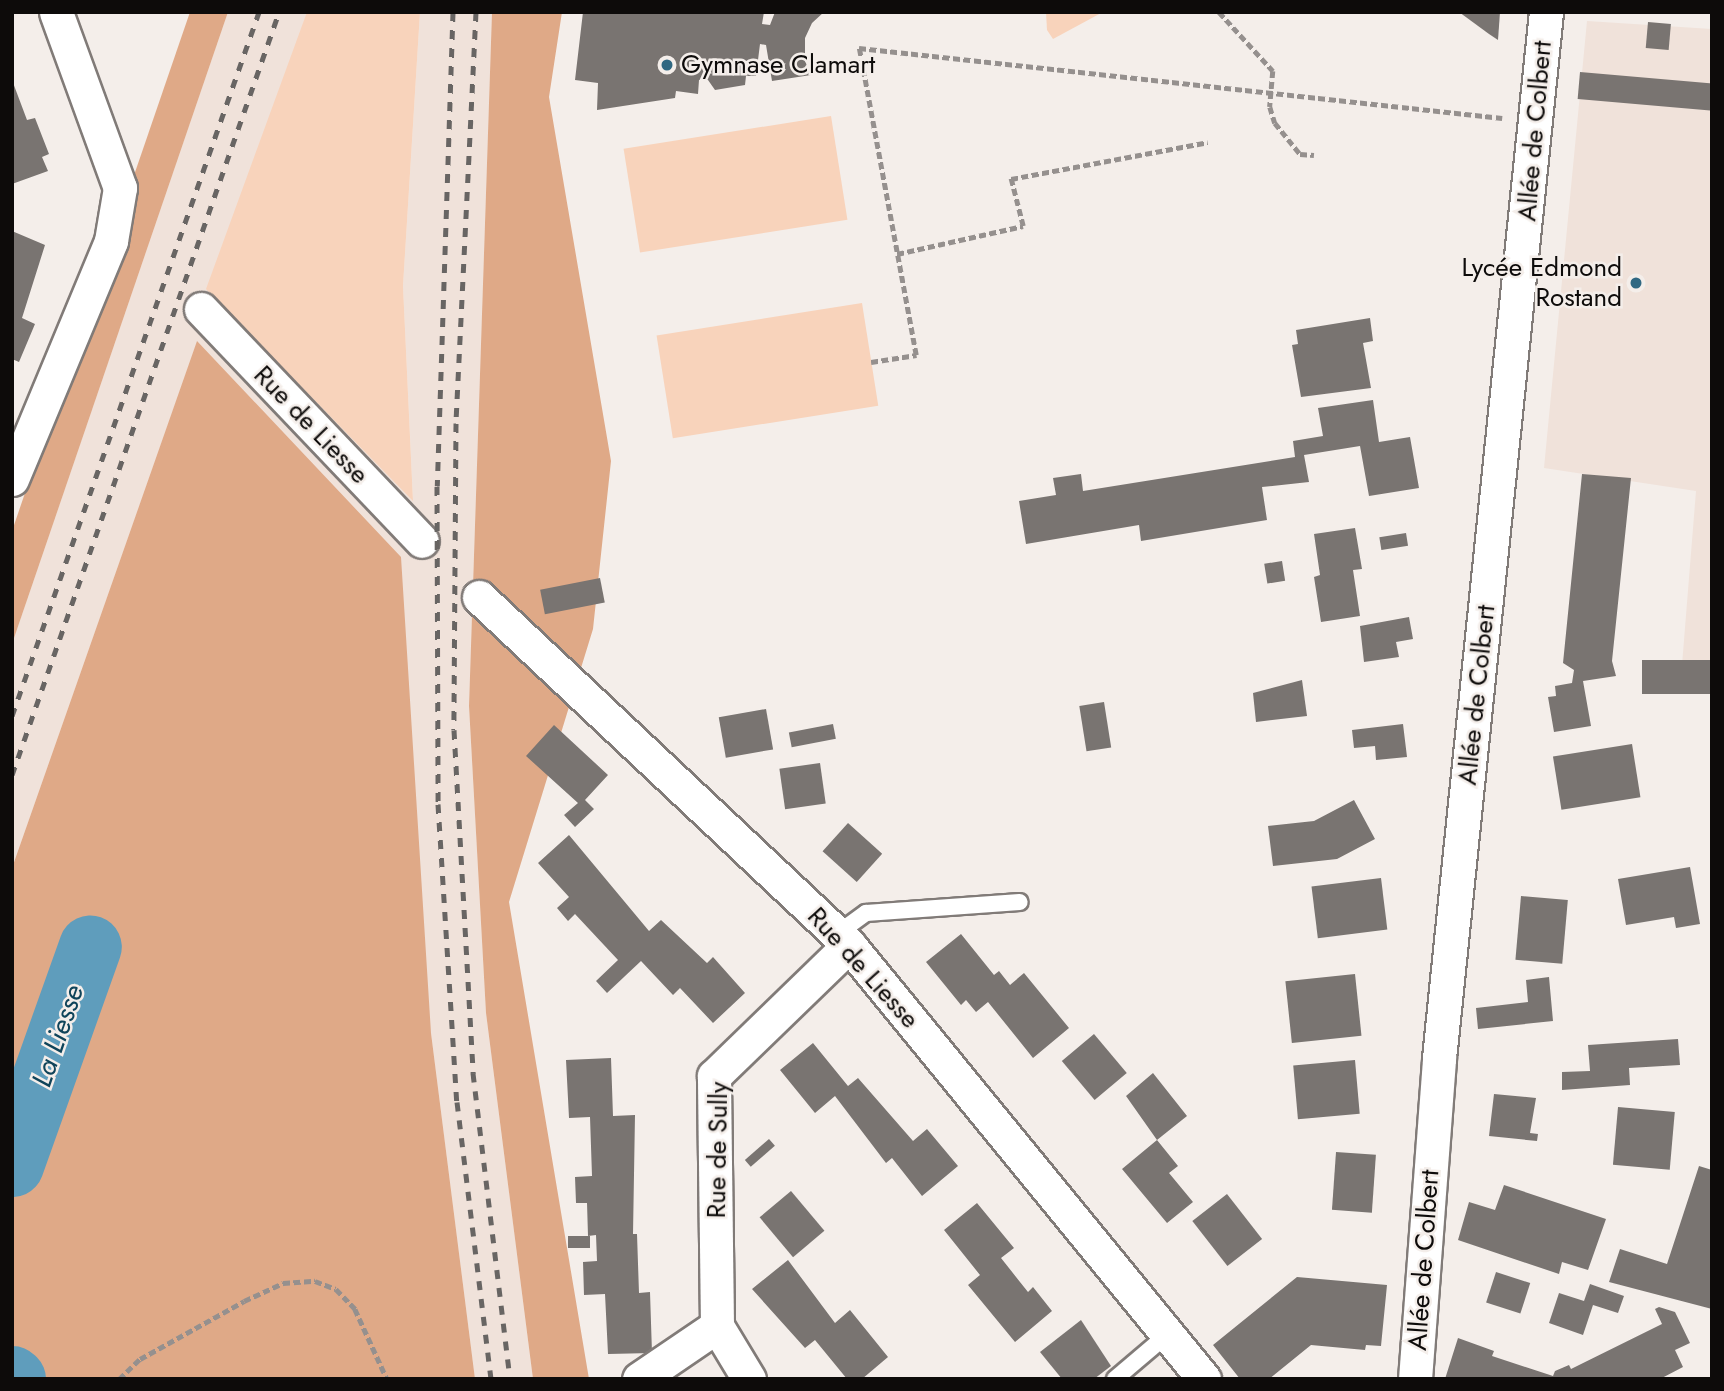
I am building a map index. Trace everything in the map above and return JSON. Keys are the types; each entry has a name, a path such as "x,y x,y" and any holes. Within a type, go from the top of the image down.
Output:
{"street":[{"path":"12,479 111,241 120,188 56,12"},
{"name":"Allée de Colbert","path":"1415,1379 1439,1058 1546,12"},
{"name":"Rue de Liesse","path":"201,309 422,541"},
{"name":"Rue de Liesse","path":"479,597 843,940 1169,1333 1204,1379"},
{"name":"Rue de Sully","path":"717,1326 714,1076 843,940"},
{"path":"639,1379 717,1326 749,1379"}],"lane":[{"path":"843,940 866,913 1020,902"},
{"path":"1115,1379 1169,1333"}],"path":[{"path":"1219,12 1273,71 1270,107 1275,123 1300,154 1314,155"},
{"path":"871,362 916,355 859,48 1273,91 1536,122"},
{"path":"897,254 1023,226 1012,179 1208,142"},
{"path":"122,1377 140,1359 244,1301 283,1283 315,1281 336,1289 355,1309 387,1379"}],"shaded area":[{"path":"190,12 228,12 12,644 12,531"},
{"path":"228,12 307,12 290,68 413,500 403,286 420,12 492,12 469,706 486,1013 533,1379 475,1379 431,1033 197,342 12,868 12,644"},
{"path":"307,12 420,12 403,286 413,501 206,289"},
{"path":"492,12 562,12 549,97 611,461 593,629 509,902 589,1379 533,1379 486,1013 469,706"},
{"path":"1046,12 1103,12 1053,39 1047,30"},
{"name":"Lycée Edmond Rostand","path":"1587,21 1712,29 1712,660 1682,665 1696,491 1544,468"},
{"path":"831,116 847,220 640,253 624,149"},
{"path":"862,303 878,406 673,438 657,336"},
{"path":"197,341 401,557 431,1033 475,1379 12,1379 12,868"}],"building":[{"name":"Gymnase Clamart","path":"583,12 764,12 762,24 770,25 775,12 824,12 812,23 805,38 805,61 811,75 772,81 766,45 760,44 756,76 746,76 745,85 715,90 708,80 699,80 698,94 676,91 675,98 597,110 598,83 575,80"},
{"path":"1459,12 1500,12 1498,40 1489,34"},
{"path":"1648,22 1671,24 1669,50 1646,48"},
{"path":"1580,72 1712,84 1710,110 1578,99"},
{"path":"12,80 27,120 35,118 49,154 42,157 48,171 12,184"},
{"path":"12,231 45,245 22,318 35,324 19,362 12,359"},
{"path":"1370,318 1373,341 1363,343 1371,388 1301,397 1292,345 1298,344 1296,330"},
{"path":"1373,400 1379,442 1410,437 1419,488 1369,496 1360,446 1304,455 1309,482 1262,487 1267,520 1141,541 1139,525 1026,544 1019,501 1056,495 1053,478 1081,474 1083,491 1295,457 1293,441 1323,436 1318,408"},
{"path":"1582,474 1631,478 1612,661 1616,676 1583,681 1591,726 1554,732 1548,697 1556,696 1555,686 1572,683 1574,670 1563,663"},
{"path":"1355,528 1362,569 1353,570 1360,616 1321,622 1314,577 1320,575 1314,534"},
{"path":"1406,533 1408,546 1381,550 1379,537"},
{"path":"1282,561 1285,581 1267,584 1264,564"},
{"path":"600,578 605,603 545,614 540,590"},
{"path":"1409,617 1413,639 1396,642 1399,657 1364,662 1360,626"},
{"path":"1642,660 1712,660 1712,694 1642,694"},
{"path":"1302,680 1307,716 1256,722 1253,693"},
{"path":"1104,702 1111,747 1087,751 1079,706"},
{"path":"766,709 773,749 726,758 719,717"},
{"path":"833,724 836,739 792,747 789,733"},
{"path":"1403,724 1407,757 1376,760 1375,746 1354,748 1352,730"},
{"path":"554,725 608,775 585,800 594,809 575,827 564,815 578,803 526,756"},
{"path":"1632,744 1640,797 1561,810 1553,757"},
{"path":"820,763 826,804 785,809 779,769"},
{"path":"1354,800 1375,839 1337,859 1273,866 1268,826 1314,821"},
{"path":"848,823 882,854 857,882 823,851"},
{"path":"569,835 649,931 661,920 707,963 713,957 745,993 713,1023 680,988 673,995 641,961 607,993 596,981 618,960 575,914 568,921 557,908 569,897 538,863"},
{"path":"1690,867 1700,924 1676,928 1674,917 1626,925 1618,879"},
{"path":"1381,878 1387,930 1318,938 1312,887"},
{"path":"1521,896 1568,900 1562,964 1515,960"},
{"path":"961,934 994,975 999,971 1010,985 1024,973 1069,1028 1033,1058 988,1002 976,1012 966,1000 961,1005 926,962"},
{"path":"1355,974 1361,1036 1292,1043 1285,981"},
{"path":"1549,977 1553,1021 1478,1029 1476,1008 1528,1002 1526,980"},
{"path":"1094,1034 1127,1073 1095,1100 1062,1061"},
{"path":"1678,1039 1680,1065 1629,1068 1630,1085 1562,1090 1562,1072 1590,1071 1588,1045"},
{"path":"813,1043 848,1086 858,1078 913,1141 927,1129 958,1166 922,1196 892,1158 886,1163 835,1096 815,1113 780,1070"},
{"path":"611,1058 613,1116 635,1115 633,1234 637,1234 639,1293 650,1292 652,1353 608,1354 605,1294 584,1295 583,1262 597,1261 596,1235 588,1236 587,1203 576,1203 575,1177 592,1176 590,1117 569,1118 566,1060"},
{"path":"1355,1060 1360,1114 1298,1119 1293,1065"},
{"path":"1153,1073 1187,1116 1157,1140 1126,1096"},
{"path":"1494,1094 1536,1098 1530,1133 1538,1134 1537,1141 1489,1136"},
{"path":"1618,1107 1675,1112 1670,1170 1613,1165"},
{"path":"769,1139 775,1146 751,1167 745,1160"},
{"path":"1157,1140 1178,1166 1169,1173 1193,1202 1167,1223 1122,1169"},
{"path":"1336,1152 1376,1155 1372,1213 1332,1210"},
{"path":"1699,1166 1712,1170 1712,1309 1609,1282 1620,1249 1667,1264"},
{"path":"1504,1185 1606,1219 1588,1270 1562,1262 1559,1274 1458,1240 1469,1202 1495,1210"},
{"path":"791,1191 824,1231 793,1257 760,1217"},
{"path":"1227,1194 1262,1239 1227,1266 1192,1221"},
{"path":"977,1203 1014,1248 1001,1258 1028,1292 1033,1287 1052,1311 1015,1342 968,1285 980,1275 944,1230"},
{"path":"568,1236 590,1236 590,1248 568,1248"},
{"path":"788,1260 835,1323 850,1310 888,1357 862,1379 847,1379 815,1340 805,1348 752,1289"},
{"path":"1496,1272 1530,1283 1520,1314 1486,1302"},
{"path":"1297,1277 1387,1285 1381,1346 1366,1345 1365,1350 1311,1345 1269,1379 1240,1379 1213,1345"},
{"path":"1590,1284 1624,1296 1618,1313 1593,1305 1583,1335 1549,1323 1559,1293 1584,1301"},
{"path":"1659,1307 1675,1312 1690,1343 1675,1350 1683,1367 1660,1379 1445,1379 1458,1338 1494,1351 1492,1356 1553,1376 1555,1371 1569,1365 1571,1369 1662,1324 1655,1309"},
{"path":"1081,1320 1111,1366 1094,1379 1062,1379 1040,1352"}],"waterway":[{"name":"La Liesse","path":"12,1165 90,946"}],"railway":[{"path":"12,716 259,12"},
{"path":"12,775 279,12"},
{"path":"453,12 437,486 438,804 457,1102 491,1379"},
{"path":"476,12 456,423 454,730 473,1073 510,1379"}],"place":[{"name":"Gymnase Clamart","path":"667,65"},
{"name":"Lycée Edmond Rostand","path":"1636,283"}]}
